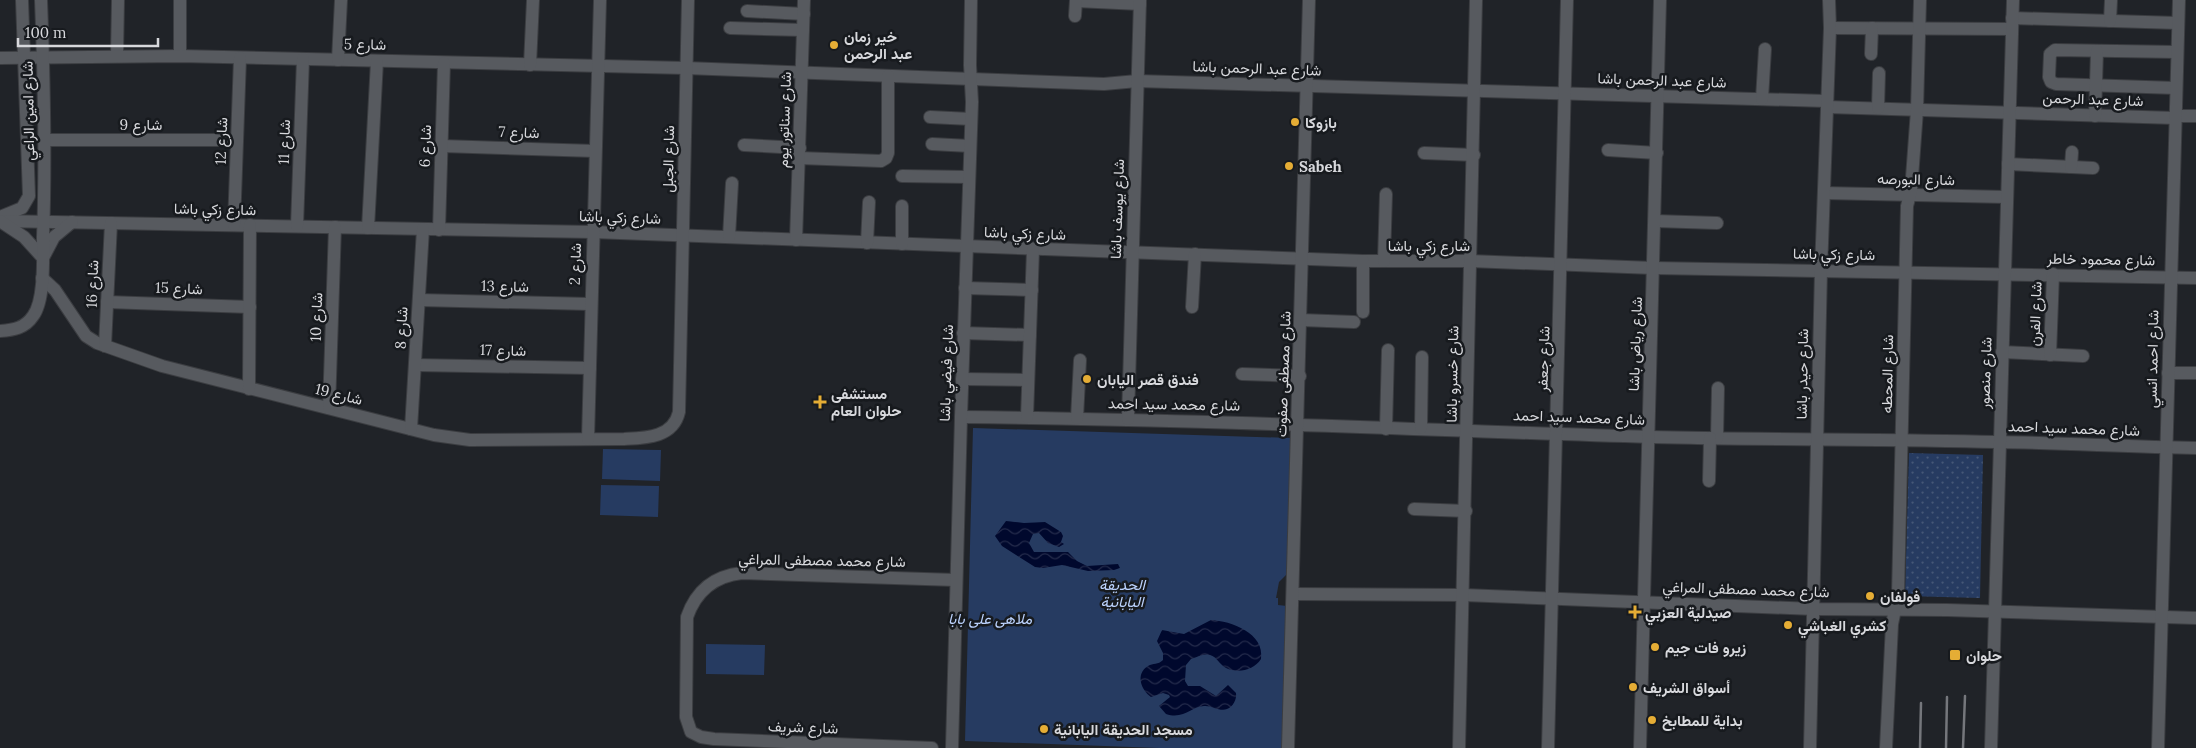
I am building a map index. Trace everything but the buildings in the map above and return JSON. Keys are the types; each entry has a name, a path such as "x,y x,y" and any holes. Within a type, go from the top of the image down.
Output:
{"street":[{"name":"شارع امين الراعي","path":"0,219 22,208 29,196 22,0"},
{"name":"شارع امين الراعي","path":"0,331 15,330 26,324 34,315 42,278 45,140 41,0"},
{"path":"117,55 118,0"},
{"path":"180,0 180,56"},
{"path":"338,60 341,0"},
{"path":"530,64 533,0"},
{"name":"شارع 2","path":"588,439 590,304 600,0"},
{"name":"شارع الجبل","path":"665,432 675,424 679,412 688,0"},
{"name":"شارع سناتور يوم","path":"796,240 804,0"},
{"name":"شارع فيضي باشا","path":"952,748 963,333 971,119 971,0"},
{"name":"شارع مصطفى صفوت","path":"1288,748 1302,320 1309,0"},
{"name":"شارع خسرو باشا","path":"1459,748 1466,511 1476,0"},
{"name":"شارع جعفر","path":"1548,748 1562,264 1567,0"},
{"name":"شارع رياض باشا","path":"1640,748 1660,0"},
{"name":"شارع حيدر باشا","path":"1810,748 1821,270 1830,28 1829,0"},
{"name":"شارع المحطه","path":"1886,748 1892,624 1898,595 1907,206 1910,195 1917,110 1920,0"},
{"name":"شارع منصور","path":"1991,748 2013,0"},
{"path":"2110,21 2111,0"},
{"name":"شارع احمد انسي","path":"2158,748 2179,0"},
{"path":"1075,16 1076,1 1140,2"},
{"name":"شارع يوسف باشا","path":"1128,419 1140,2"},
{"path":"747,11 804,14"},
{"path":"1830,28 1919,28 2110,21 2178,23"},
{"path":"730,28 803,30"},
{"path":"1871,54 1872,28"},
{"path":"1762,99 1765,49"},
{"path":"2176,88 2054,83 2049,77 2050,54 2053,50 2177,52"},
{"path":"2095,116 2097,51"},
{"name":"شارع 5","path":"0,58 117,55 686,68"},
{"name":"شارع 12","path":"234,225 240,58"},
{"name":"شارع 11","path":"297,226 304,59"},
{"path":"368,228 377,61"},
{"name":"شارع 6","path":"439,230 444,63"},
{"name":"شارع عبد الرحمن باشا","path":"686,68 1118,84 1137,81 1762,99 1878,108 2010,113"},
{"path":"1878,108 1879,73"},
{"path":"744,145 881,161 886,158 888,153 888,76"},
{"name":"شارع عبد الرحمن","path":"2010,113 2095,116 2196,116"},
{"path":"930,117 971,119"},
{"name":"شارع 9","path":"45,140 237,140"},
{"path":"932,144 970,146"},
{"name":"شارع 7","path":"442,146 595,151"},
{"path":"1608,150 1657,153"},
{"path":"2071,167 2072,152"},
{"path":"1424,153 1474,155"},
{"path":"2008,164 2093,168"},
{"path":"902,176 969,176"},
{"path":"729,237 732,183"},
{"name":"شارع البورصه","path":"1824,193 2007,197"},
{"path":"1384,261 1386,194"},
{"path":"867,243 869,202"},
{"path":"902,206 902,244"},
{"path":"0,219 24,237 43,258 54,237 72,222"},
{"name":"شارع زكي باشا","path":"0,219 111,223 593,232 1363,261 1470,261 1654,268 2005,273"},
{"path":"1655,221 1717,223"},
{"name":"شارع 16","path":"106,346 111,223"},
{"path":"249,389 250,225"},
{"name":"شارع 10","path":"330,408 335,227"},
{"name":"شارع 8","path":"411,429 423,229"},
{"path":"1027,417 1033,250"},
{"path":"1192,307 1195,254"},
{"path":"1363,261 1363,312"},
{"name":"شارع محمود خاطر","path":"2005,273 2196,278"},
{"name":"شارع الفرن","path":"2050,355 2053,274"},
{"name":"شارع 19","path":"42,278 54,290 86,336 106,346 162,366 441,437 464,440 637,438 665,432"},
{"path":"965,288 1032,290"},
{"name":"شارع 13","path":"419,300 590,304"},
{"name":"شارع 15","path":"108,302 250,307"},
{"path":"1302,320 1354,322"},
{"path":"963,333 1030,335"},
{"path":"1386,429 1388,350"},
{"name":"شارع الفرن","path":"2002,352 2083,356"},
{"path":"1421,428 1422,357"},
{"path":"1077,418 1080,360"},
{"name":"شارع 17","path":"415,365 590,368"},
{"path":"2168,373 2196,374"},
{"path":"1242,374 1300,376"},
{"path":"962,379 1028,380"},
{"path":"1709,481 1718,388"},
{"name":"شارع محمد سيد احمد","path":"961,417 1298,423 1386,429 1467,429 1713,438 1999,442 2196,448"},
{"path":"1414,509 1466,511"},
{"name":"شارع محمد مصطفى المراغي","path":"686,717 687,617 698,595 716,579 728,574 742,573 956,580"},
{"name":"شارع محمد مصطفى المراغي","path":"1294,594 1551,598 1814,609 1896,609 2196,618"},
{"name":"شارع شريف","path":"686,717 691,732 701,737 714,739 932,748"}],"green space":[{"name":"الحديقة اليابانية","path":"973,428 1291,438 1287,574 1279,582 1276,598 1278,598 1278,605 1287,606 1283,748 1159,748 965,741"},
{"path":"603,449 661,450 660,481 602,479"},
{"path":"1909,453 1983,455 1980,598 1905,596"},
{"path":"601,485 659,486 658,517 600,515"},
{"path":"706,644 765,645 764,675 706,674"}],"water":[{"path":"1006,521 1024,523 1045,522 1061,532 1063,536 1061,542 1064,544 1059,547 1048,543 1039,533 1033,534 1029,543 1034,552 1068,552 1077,561 1087,566 1118,564 1120,568 1088,571 1062,565 1043,568 1035,567 1002,546 995,536"},
{"path":"1211,620 1237,626 1252,635 1258,642 1261,650 1261,659 1250,668 1236,671 1226,668 1210,655 1191,659 1186,665 1185,681 1188,686 1200,686 1216,696 1228,685 1236,693 1236,698 1229,708 1224,710 1204,706 1183,714 1166,714 1159,706 1170,697 1169,695 1163,693 1151,697 1144,690 1141,682 1144,669 1163,660 1163,653 1157,641 1162,630 1184,634"}],"railway":[{"path":"1963,748 1965,696"},
{"path":"1946,748 1947,697"},
{"path":"1920,748 1921,703"}],"place":[{"name":"خير زمان عبد الرحمن","path":"834,45"},
{"name":"بازوكا","path":"1295,122"},
{"name":"Sabeh","path":"1289,166"},
{"name":"فندق قصر اليابان","path":"1087,379"},
{"name":"مستشفى حلوان العام","path":"820,402"},
{"name":"فولفان","path":"1870,596"},
{"name":"صيدلية العزبي","path":"1635,612"},
{"name":"كشري الغباشي","path":"1788,625"},
{"name":"زيرو فات جيم","path":"1655,647"},
{"name":"حلوان","path":"1955,655"},
{"name":"أسواق الشريف","path":"1633,687"},
{"name":"بداية للمطابخ","path":"1652,720"},
{"name":"مسجد الحديقة اليابانية","path":"1044,729"}],"park label":[{"name":"ملاهى على بابا","path":"990,618"}]}
